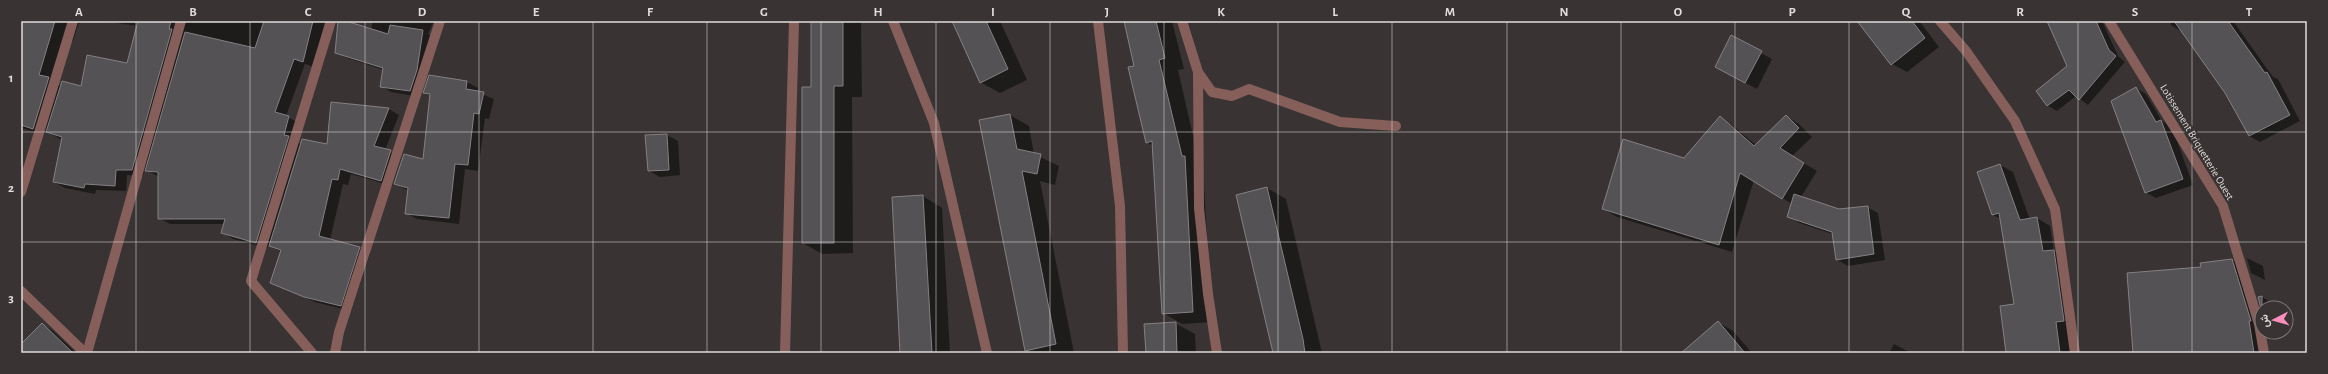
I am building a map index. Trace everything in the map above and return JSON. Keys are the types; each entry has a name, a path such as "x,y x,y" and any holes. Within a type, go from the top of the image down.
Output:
{"street":[{"path":"21,192 73,21"},
{"path":"21,291 86,353 181,21"},
{"path":"312,353 251,281 331,21"},
{"path":"335,353 339,332 440,21"},
{"path":"785,353 794,21"},
{"path":"893,21 934,123 987,353"},
{"path":"1098,21 1120,206 1123,353"},
{"path":"1182,21 1198,72 1199,208 1208,294 1217,353"},
{"path":"1940,21 1966,50 2015,121 2055,209 2075,353"},
{"name":"Lotissement Briquetterie Ouest","path":"2108,21 2223,206 2259,324 2264,353"},
{"path":"1198,72 1212,92 1232,96 1249,89 1340,122 1396,126"}],"building":[{"path":"21,21 55,21 39,75 49,77 33,129 21,125"},
{"path":"138,21 171,21 169,29 172,29 132,170 116,170 115,186 85,184 84,188 53,182 62,137 46,132 62,81 81,86 87,55 127,63"},
{"path":"264,21 313,21 303,62 294,59 275,112 289,116 284,135 289,136 256,243 221,233 225,219 158,219 158,172 145,171 185,32 255,48"},
{"path":"338,21 346,21 388,34 390,25 423,30 417,70 410,91 380,87 383,68 335,53"},
{"path":"811,21 843,21 843,86 834,86 834,243 802,243 802,87 811,87"},
{"path":"952,21 986,21 1008,69 980,83"},
{"path":"1124,21 1156,21 1165,58 1159,60 1182,156 1185,156 1193,312 1162,314 1152,141 1146,143 1128,67 1134,66"},
{"path":"1857,21 1912,21 1925,38 1891,65"},
{"path":"2047,21 2096,21 2109,50 2116,56 2079,100 2069,90 2047,106 2036,91 2067,66"},
{"path":"2174,21 2228,21 2265,73 2267,72 2290,115 2249,136 2225,93"},
{"path":"1731,35 1762,51 1745,83 1715,67"},
{"path":"429,75 467,81 466,89 484,92 479,114 474,113 468,165 455,164 449,218 405,214 408,188 394,184 404,154 423,159 430,94 423,93"},
{"path":"2136,87 2156,122 2161,120 2183,179 2145,193 2111,101"},
{"path":"331,102 389,108 374,146 391,150 381,181 340,169 338,180 332,179 319,236 360,247 341,306 304,297 270,283 281,250 269,246 302,139 327,144"},
{"path":"1010,114 1017,149 1041,154 1037,174 1022,171 1056,344 1025,351 979,120"},
{"path":"1786,115 1799,128 1780,148 1804,163 1782,199 1740,173 1719,245 1602,209 1623,139 1684,158 1720,116 1754,146"},
{"path":"667,134 669,170 648,171 645,135"},
{"path":"2000,164 2020,220 2037,217 2043,251 2054,250 2064,321 2056,322 2060,353 2006,353 2000,306 2014,304 1999,213 1992,215 1977,172"},
{"path":"1267,187 1305,353 1273,353 1236,195"},
{"path":"1794,194 1839,209 1868,206 1874,254 1836,260 1832,232 1787,217"},
{"path":"923,195 932,353 900,353 892,197"},
{"path":"2232,259 2251,321 2249,321 2254,353 2133,353 2127,273 2201,267 2200,263"},
{"path":"2262,296 2262,300 2259,300 2258,297"},
{"path":"1718,321 1745,353 1681,353"},
{"path":"1176,322 1177,353 1146,353 1144,324"},
{"path":"42,323 73,353 21,353 21,344"}]}
